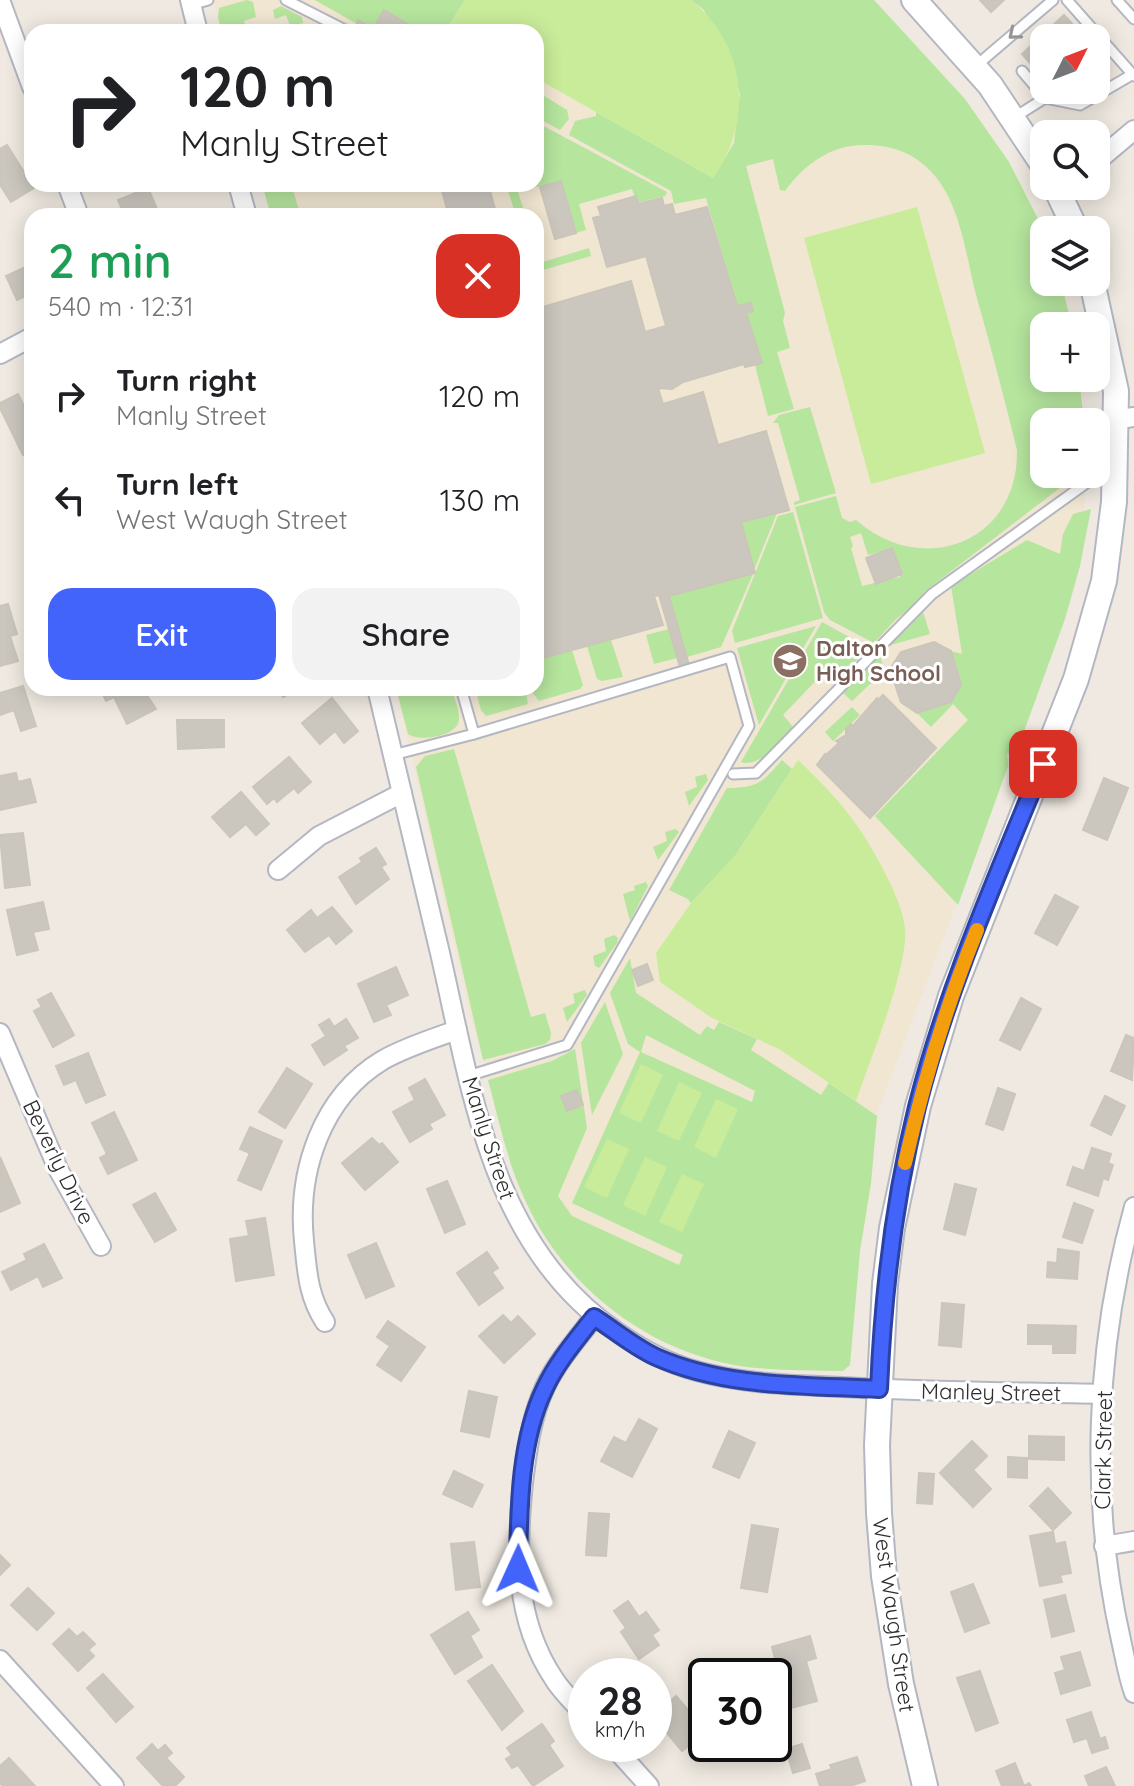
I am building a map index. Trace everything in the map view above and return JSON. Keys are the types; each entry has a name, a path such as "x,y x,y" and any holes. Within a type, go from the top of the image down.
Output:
{"street":[{"path":"0,0 24,65"},
{"path":"914,0 975,67 1030,144"},
{"path":"196,2 197,24"},
{"path":"1110,150 1134,130"},
{"name":"West Waugh Street","path":"925,1786 901,1684 884,1576 879,1513 879,1389 884,1298 892,1228 918,1106 951,996 1053,740 1093,628 1109,550 1114,467 1124,419 1095,296"},
{"path":"0,354 24,341"},
{"name":"Manly Street","path":"379,696 468,1076 492,1162 527,1238 546,1266 594,1317 654,1356 720,1377 760,1384 879,1389"},
{"path":"278,870 319,836 402,793"},
{"path":"325,1322 309,1291 302,1220 303,1189 322,1126 339,1098 382,1061 412,1046 457,1030"},
{"name":"Beverly Drive","path":"0,1033 58,1169 101,1246"},
{"name":"Clark Street","path":"1134,1207 1107,1341 1101,1506 1115,1614 1134,1693"},
{"path":"568,1696 555,1682 539,1654 522,1607 518,1540 527,1449 533,1421 545,1387 594,1317"},
{"name":"Manley Street","path":"879,1389 1103,1394"},
{"path":"1104,1546 1134,1541"},
{"path":"0,1660 114,1786"},
{"path":"627,1762 649,1786"}],"lane":[{"path":"286,0 333,24"},
{"path":"975,67 1053,0"},
{"path":"1067,0 1133,75 1110,88"},
{"path":"1117,0 1134,19"},
{"path":"1022,71 1030,80"},
{"path":"1013,118 1035,104"},
{"path":"733,774 756,773 932,594 1092,479 1114,467"},
{"path":"393,755 474,734 730,657 749,726 567,1045 468,1076"},
{"path":"463,696 474,734"}],"shaded area":[{"name":"Dalton High School","path":"213,0 874,0 975,113 1009,162 1037,216 1030,216 1030,296 1064,296 1068,312 1030,312 1030,392 1081,392 1082,408 1030,408 1030,488 1085,488 1073,573 1011,759 878,1111 860,1251 850,1365 843,1371 749,1367 690,1354 648,1335 594,1295 547,1240 521,1191 471,1018 398,696 544,696 544,208 269,208 264,192 544,192 544,24 220,24"}],"green space":[{"path":"247,0 253,2 256,17 244,21 245,24 220,24 219,8"},
{"path":"315,0 465,0 450,24 407,24 384,11 376,24 359,21 357,24"},
{"path":"465,0 691,0 710,18 724,39 733,61 739,108 735,132 726,156 713,178 544,83 544,24 450,24"},
{"path":"691,0 874,0 965,99 1009,162 1036,216 1030,216 1030,296 1064,296 1068,312 1030,312 1030,392 1081,392 1082,408 1030,408 1030,488 1060,488 924,592 920,601 895,620 874,643 830,620 824,612 795,507 836,496 842,518 850,522 856,520 882,538 910,547 937,548 962,542 985,528 1002,508 1013,482 1017,450 951,201 935,176 920,162 895,149 876,145 841,148 810,165 785,191 780,190 773,159 746,166 785,313 783,321 790,348 777,352 794,409 768,416 755,365 762,363 746,313 753,310 750,303 737,306 706,198 674,204 671,191 569,135 575,121 596,116 596,112 713,178 734,143 740,93 704,10","holes":["861,533 868,555 893,549 900,577 862,586 850,537"]},
{"path":"281,6 302,17 303,23 289,24 286,15 275,19 273,10"},
{"path":"544,96 567,110 569,119 560,130 544,121"},
{"path":"544,126 667,192 665,196 637,203 632,189 579,204 586,230 576,233 561,181 544,185"},
{"path":"264,192 294,192 298,208 269,208"},
{"path":"508,192 518,192 523,208 514,208"},
{"path":"917,207 985,453 871,484 804,238"},
{"path":"589,248 591,256 544,270 544,262"},
{"path":"810,407 836,493 794,505 800,500 778,423 773,423 779,415"},
{"path":"1091,509 1080,566 1065,619 1015,756 1007,753 1008,766 958,905 875,816 968,720 953,704 931,727 917,713 951,702 961,685 951,651 962,654 951,586 1027,540 1060,554 1063,534 1073,514"},
{"path":"793,512 823,618 735,643 732,631 778,516"},
{"path":"777,513 754,570 741,522"},
{"path":"753,574 721,647 687,657 669,596"},
{"path":"922,609 930,634 887,646"},
{"path":"822,622 869,648 839,678 828,668 783,715 793,727 770,752 756,761 741,762"},
{"path":"816,626 759,725 737,648"},
{"path":"669,629 677,658 654,664 646,635"},
{"path":"611,640 623,677 602,681 597,679 587,646"},
{"path":"572,650 583,685 580,689 539,701 535,696 544,696 544,658"},
{"path":"880,654 886,680 870,684 852,701 844,694 845,688"},
{"path":"398,696 454,696 459,712 457,726 437,736 420,738 408,734"},
{"path":"477,696 526,696 528,704 486,716"},
{"path":"852,707 860,715 833,741 825,732"},
{"path":"454,749 531,1017 545,1013 551,1033 550,1040 545,1044 483,1060 416,767 425,756"},
{"path":"782,760 792,769 735,856 691,903 669,890 727,788 758,783"},
{"path":"798,760 859,828 890,883 904,922 904,946 895,990 856,1101 779,1049 712,1018 660,982 656,953 691,903 735,856"},
{"path":"706,774 708,780 689,806 685,792 697,787 695,777"},
{"path":"676,829 679,832 658,860 653,847 667,841 665,832"},
{"path":"646,882 648,886 630,921 623,894"},
{"path":"614,935 618,938 617,943 599,968 595,966 593,956 606,951 604,939"},
{"path":"630,958 636,993 700,1035 707,1026 714,1030 719,1022 757,1039 751,1050 821,1095 829,1083 877,1116 850,1365 843,1371 734,1365 666,1343 606,1305 557,1253 537,1223 511,1164 488,1080 552,1061 575,1049 587,1128 558,1196 572,1216 679,1265 683,1255 572,1203 640,1052 628,1044 610,993","holes":["646,1035 755,1091 752,1102 641,1052"]},
{"path":"585,990 587,995 567,1022 563,1008 575,1003 573,994"},
{"path":"605,1002 623,1054 592,1115 581,1043"},
{"path":"641,1064 663,1075 641,1123 619,1113"},
{"path":"679,1082 702,1093 679,1141 657,1131"},
{"path":"716,1099 738,1109 716,1158 694,1147"},
{"path":"607,1139 629,1149 607,1198 584,1187"},
{"path":"645,1157 667,1167 645,1216 623,1205"},
{"path":"682,1174 704,1184 682,1232 659,1222"}],"building":[{"path":"980,0 1004,0 991,12"},
{"path":"384,10 407,24 376,24"},
{"path":"1064,15 1072,24 1054,24"},
{"path":"1030,47 1030,63 1022,54"},
{"path":"7,145 24,172 24,192 27,192 11,202 0,185 0,149"},
{"path":"561,181 576,233 555,239 541,192 544,186"},
{"path":"138,192 150,192 157,208 122,208 118,200"},
{"path":"442,192 490,192 495,208 447,208"},
{"path":"636,196 638,204 662,198 664,206 672,204 675,215 707,207 737,306 751,303 753,311 746,313 762,363 745,367 744,364 683,382 672,389 658,388 663,404 703,392 718,445 766,431 789,510 741,522 755,573 669,596 689,665 680,667 659,595 654,596 663,625 544,658 544,307 631,281 645,332 666,326 646,256 607,267 593,218 601,216 598,207"},
{"path":"24,268 24,297 17,300 6,276"},
{"path":"18,394 24,406 23,455 0,408 0,403"},
{"path":"892,548 902,574 876,584 866,558"},
{"path":"8,604 17,634 10,636 18,661 0,666 0,606"},
{"path":"934,642 951,651 961,685 951,702 917,713 901,702 890,669 901,652"},
{"path":"23,686 36,726 21,731 14,710 0,715 0,693"},
{"path":"883,695 936,748 870,818 817,765 839,743 836,741 846,735 846,729 851,724 853,726"},
{"path":"104,696 147,696 156,709 127,724 114,697 106,701"},
{"path":"332,698 358,731 344,743 335,731 320,744 302,723"},
{"path":"177,720 224,720 224,747 178,749"},
{"path":"289,757 311,782 298,793 294,788 277,802 274,798 267,804 253,787"},
{"path":"16,773 18,782 30,779 36,802 0,810 0,776"},
{"path":"1104,778 1128,788 1107,840 1083,830"},
{"path":"241,792 269,824 256,835 246,824 230,837 212,817"},
{"path":"23,833 30,885 5,888 0,835"},
{"path":"376,848 386,864 381,867 389,879 356,904 339,877"},
{"path":"1055,895 1078,907 1057,945 1035,933"},
{"path":"43,902 49,929 33,932 38,950 17,955 7,910"},
{"path":"332,907 352,931 336,944 329,935 305,952 287,930 311,910 317,918"},
{"path":"647,964 653,980 638,986 632,970"},
{"path":"396,967 408,995 386,1005 391,1015 374,1022 358,984"},
{"path":"51,993 74,1035 53,1047 34,1011 42,1007 38,1000"},
{"path":"1021,998 1041,1009 1020,1050 1000,1040"},
{"path":"329,1019 334,1027 346,1019 358,1038 344,1046 347,1050 324,1065 312,1045 326,1036 319,1025"},
{"path":"1126,1035 1134,1038 1132,1080 1111,1071"},
{"path":"88,1053 105,1095 86,1103 76,1080 64,1085 56,1066"},
{"path":"287,1068 312,1084 285,1128 259,1112"},
{"path":"425,1079 445,1115 429,1124 432,1129 410,1142 393,1112 415,1100 409,1088"},
{"path":"998,1088 1015,1094 1003,1130 986,1124"},
{"path":"577,1090 583,1105 567,1111 561,1096"},
{"path":"1105,1096 1125,1106 1111,1135 1091,1125"},
{"path":"114,1112 137,1160 108,1174 100,1158 107,1154 92,1123"},
{"path":"250,1127 282,1141 261,1190 238,1180 250,1153 240,1149"},
{"path":"372,1138 379,1145 382,1143 398,1162 365,1190 342,1163"},
{"path":"1092,1148 1111,1154 1108,1163 1113,1165 1108,1180 1103,1178 1098,1196 1067,1185 1073,1167 1084,1171"},
{"path":"0,1157 20,1203 0,1212"},
{"path":"447,1181 465,1224 445,1233 427,1189"},
{"path":"955,1184 976,1189 965,1235 944,1229"},
{"path":"155,1193 176,1230 155,1242 133,1205"},
{"path":"1074,1203 1093,1210 1082,1243 1063,1237"},
{"path":"265,1218 274,1275 236,1281 230,1239 249,1236 246,1221"},
{"path":"376,1243 394,1286 366,1298 348,1255"},
{"path":"44,1244 62,1278 43,1287 38,1276 11,1290 2,1272 27,1260 24,1254"},
{"path":"1058,1249 1079,1252 1077,1279 1047,1277 1048,1262 1057,1263"},
{"path":"487,1252 498,1268 492,1272 503,1288 479,1305 457,1273"},
{"path":"942,1303 964,1305 961,1347 939,1345"},
{"path":"503,1315 511,1323 518,1316 535,1334 504,1363 479,1336"},
{"path":"388,1321 425,1347 401,1381 377,1365 390,1346 377,1337"},
{"path":"1028,1325 1076,1326 1075,1353 1053,1353 1053,1344 1028,1344"},
{"path":"469,1391 497,1397 489,1437 461,1431"},
{"path":"639,1419 657,1429 632,1477 601,1461 614,1437 626,1443"},
{"path":"729,1431 755,1443 739,1478 713,1467"},
{"path":"1029,1436 1064,1437 1064,1460 1029,1459"},
{"path":"972,1441 987,1456 973,1470 991,1489 973,1507 940,1473"},
{"path":"1008,1457 1027,1458 1027,1478 1008,1477"},
{"path":"454,1471 483,1485 472,1507 443,1494"},
{"path":"919,1473 934,1474 932,1504 917,1503"},
{"path":"1048,1488 1071,1513 1053,1530 1030,1506"},
{"path":"589,1513 609,1514 606,1556 586,1555"},
{"path":"752,1525 778,1529 767,1592 741,1588"},
{"path":"1053,1532 1055,1544 1065,1542 1071,1573 1060,1575 1062,1582 1040,1586 1030,1536"},
{"path":"474,1542 480,1587 456,1590 451,1544"},
{"path":"0,1555 10,1565 0,1575"},
{"path":"973,1584 989,1623 965,1632 951,1592"},
{"path":"28,1588 54,1613 37,1630 11,1605"},
{"path":"1065,1595 1074,1631 1052,1637 1044,1600"},
{"path":"628,1601 639,1617 646,1612 659,1630 652,1635 659,1645 638,1658 621,1632 626,1628 614,1611"},
{"path":"468,1612 479,1630 470,1636 482,1657 455,1674 431,1635"},
{"path":"69,1629 77,1637 83,1632 95,1644 88,1650 94,1656 78,1671 53,1644"},
{"path":"810,1636 816,1658 806,1661 817,1701 792,1708 792,1658 775,1658 772,1647"},
{"path":"1080,1652 1090,1685 1061,1694 1055,1673 1065,1670 1061,1657"},
{"path":"492,1665 523,1711 502,1730 468,1681"},
{"path":"980,1671 998,1723 976,1731 957,1678"},
{"path":"103,1674 133,1707 116,1722 87,1688"},
{"path":"676,1696 688,1710 688,1746 682,1751 672,1739 672,1700"},
{"path":"1091,1712 1100,1739 1105,1737 1108,1748 1092,1753 1087,1738 1074,1742 1067,1720"},
{"path":"542,1724 554,1741 549,1745 563,1766 533,1786 518,1765 512,1768 506,1759 512,1755 507,1748"},
{"path":"152,1744 158,1751 165,1745 172,1753 166,1758 184,1777 175,1786 163,1786 137,1758"},
{"path":"802,1744 810,1768 793,1773 790,1762 792,1747"},
{"path":"857,1757 865,1781 850,1786 820,1786 816,1774 832,1769 830,1765"},
{"path":"9,1758 35,1786 3,1786 0,1783 0,1766"},
{"path":"1015,1763 1024,1786 1002,1786 996,1771"},
{"path":"1106,1767 1115,1786 1089,1786 1085,1776"}],"slow traffic":[{"path":"905,1163 918,1106 951,996 977,930"}],"place":[{"name":"Dalton High School","path":"790,661"}],"route":[{"path":"518,1569 519,1525 533,1421 545,1387 594,1317 654,1356 720,1377 760,1384 879,1389 885,1284 892,1228 918,1106 951,996 1043,764"}]}
